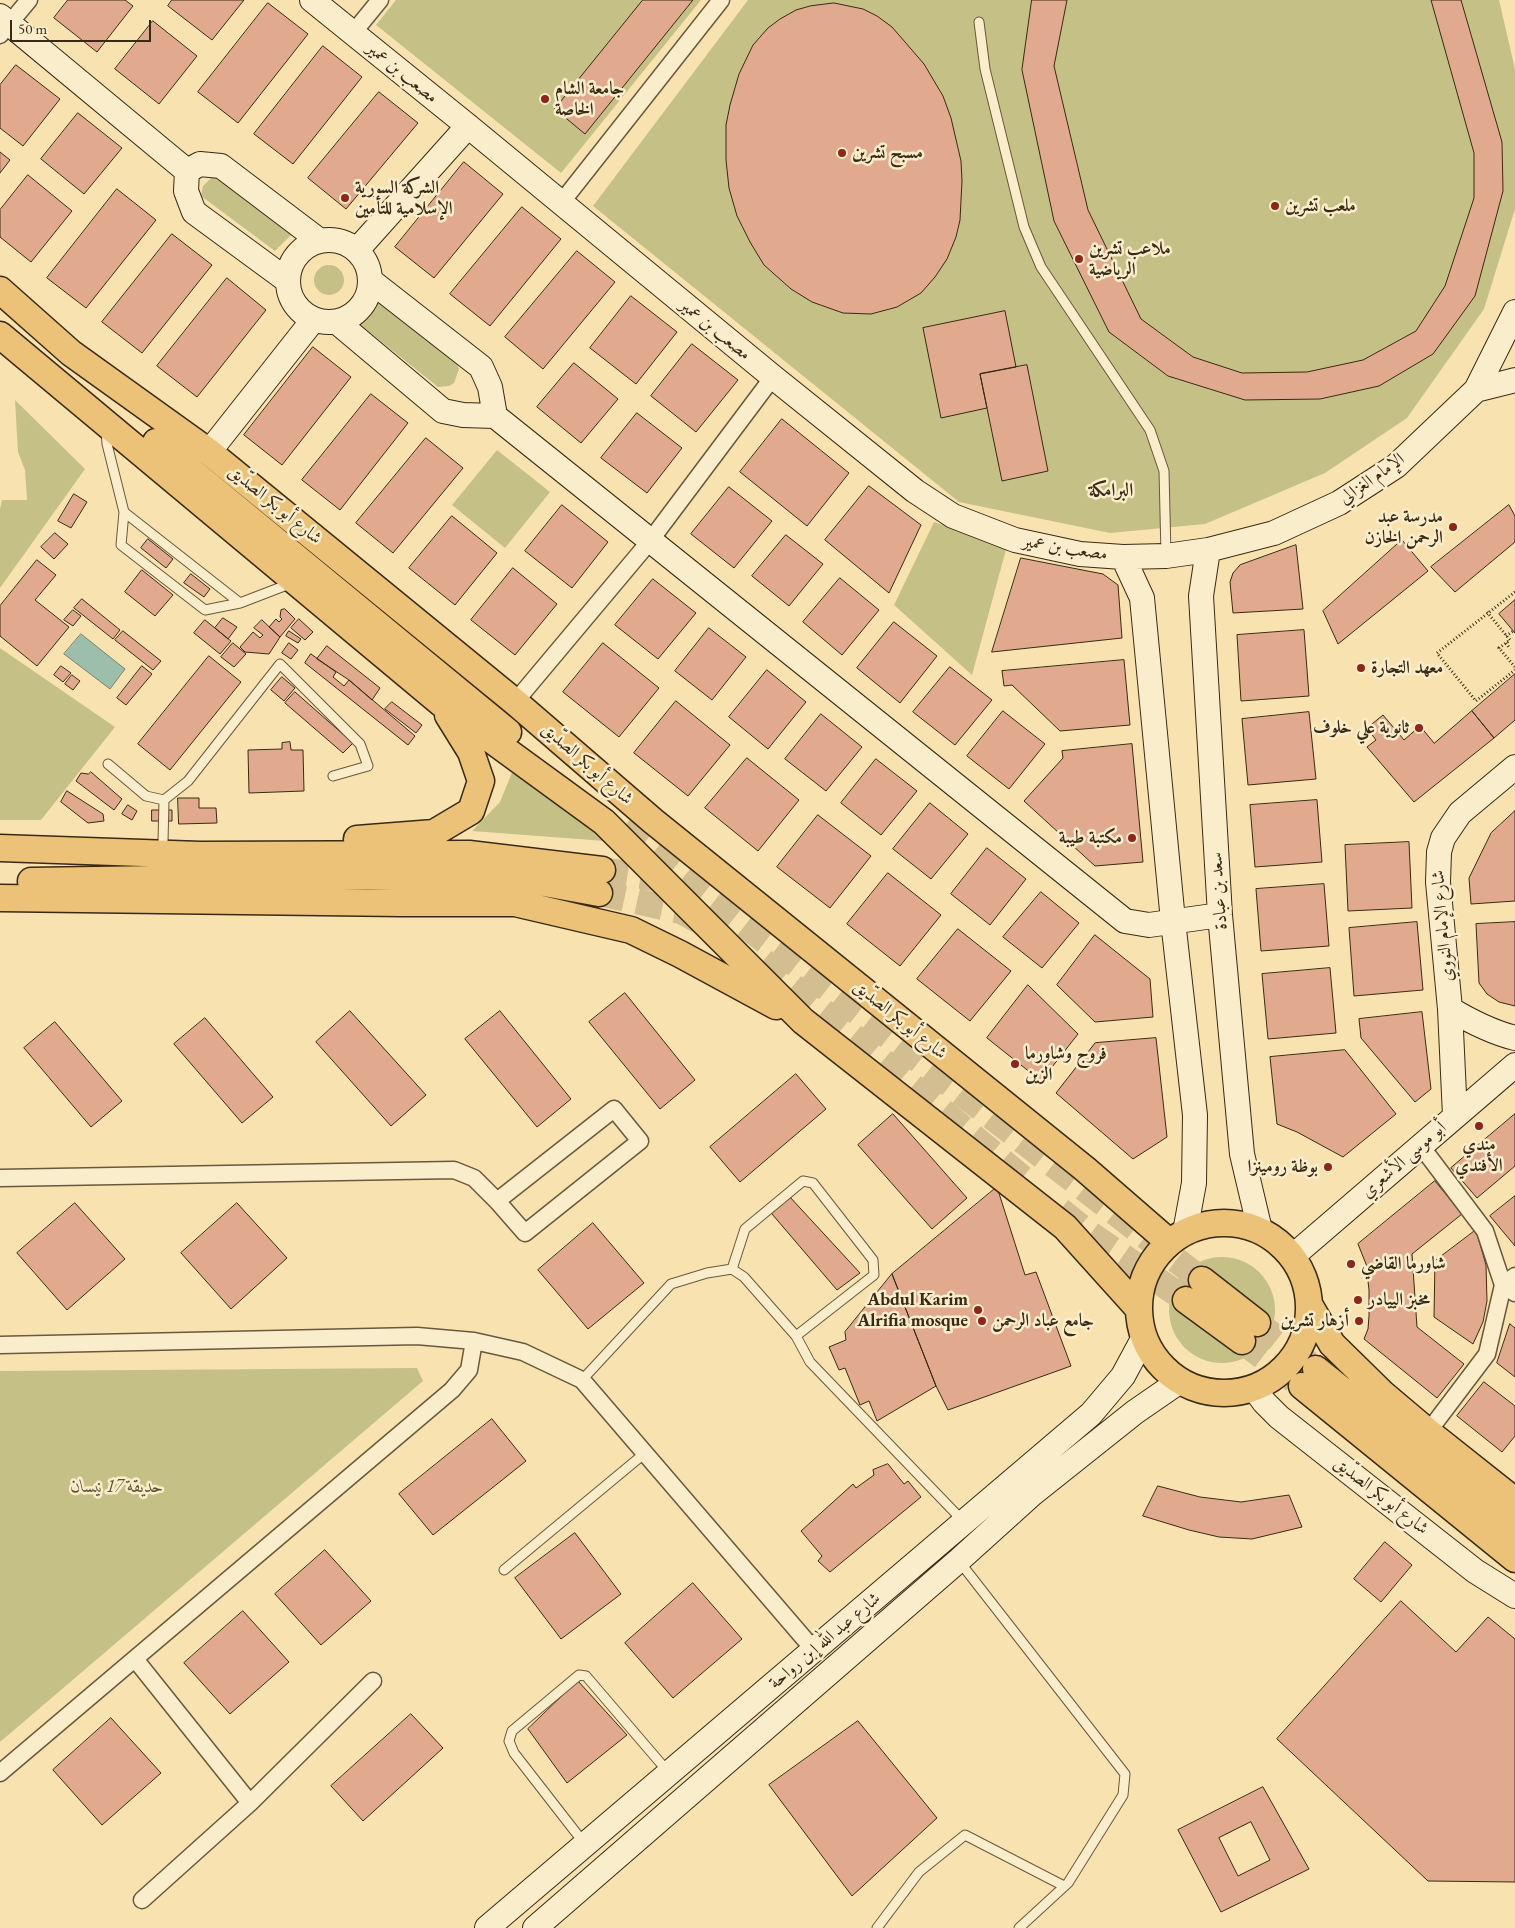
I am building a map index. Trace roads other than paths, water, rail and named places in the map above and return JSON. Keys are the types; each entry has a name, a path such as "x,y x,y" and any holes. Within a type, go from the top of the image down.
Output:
{"main road":[{"name":"شارع أبو بكر الصدّيق","path":"0,290 71,354 209,452 515,702 653,821 1077,1163 1177,1237"},
{"name":"شارع أبو بكر الصدّيق","path":"0,335 442,703 604,822 803,1021 1065,1227 1138,1308"},
{"path":"71,354 97,393 612,819"},
{"path":"0,847 357,839 434,833 471,811 481,780 471,752 442,703"},
{"path":"0,847 200,855 469,854 600,881 356,876 0,882"},
{"path":"0,898 515,903 631,930 680,954 803,1021"},
{"path":"1235,1223 1260,1230 1278,1241 1293,1256 1305,1280 1310,1306 1308,1326 1301,1345 1290,1362 1254,1388 1231,1393 1204,1391 1180,1381 1165,1369 1152,1354 1140,1323 1138,1308 1142,1283 1149,1268 1153,1261 1177,1237 1210,1224 1235,1223"},
{"path":"1194,1290 1250,1332"},
{"path":"1310,1306 1332,1344 1383,1394 1515,1501"},
{"name":"شارع أبو بكر الصدّيق","path":"1515,1530 1309,1378 1515,1559"}],"street":[{"path":"29,0 3,25 187,171"},
{"name":"مصعب بن عمير","path":"312,0 915,492 953,516 1015,540 1080,554 1122,557 1166,556"},
{"path":"353,33 380,0"},
{"path":"561,203 721,0"},
{"path":"356,250 468,126"},
{"path":"187,171 200,164 221,166 320,242"},
{"path":"187,171 186,191 194,212 288,281"},
{"path":"333,240 346,244 356,250 366,264 371,281 365,303 348,318 337,322 325,322 303,313 295,304 290,293 288,281 291,268 297,256 308,247 320,242 333,240"},
{"path":"371,281 481,367 490,386 495,416"},
{"name":"الإمام الغزالي","path":"1166,556 1208,550 1274,533 1339,504 1396,466 1476,390 1515,312"},
{"path":"209,452 314,319"},
{"path":"337,322 443,411 463,415 495,416 1125,921 1149,925 1220,915"},
{"path":"515,702 650,541 773,377"},
{"path":"1476,390 1515,380"},
{"name":"سعد بن عبادة","path":"1208,550 1201,596 1220,915 1242,1154 1260,1230"},
{"path":"1122,557 1142,598 1173,921 1195,1115 1194,1183 1177,1237"},
{"name":"شارع الإمام النووي","path":"1455,1116 1450,1009 1438,882 1439,852 1443,838 1460,813 1515,767"},
{"path":"1450,1009 1492,1031 1515,1038"},
{"name":"أبو موسى الأشعري","path":"1293,1256 1515,1065"},
{"path":"0,1178 454,1170 474,1178 525,1233 640,1141 614,1108 497,1201"},
{"path":"1421,1146 1485,1231 1511,1284 1487,1354 1428,1432"},
{"path":"0,1345 417,1336 474,1341 523,1352 582,1380 814,1650"},
{"name":"شارع عبد الله إبن رواحة","path":"488,1928 1091,1414 1124,1376 1144,1337"},
{"path":"0,1773 452,1390 469,1370 474,1341"},
{"name":"شارع عبد الله إبن رواحة","path":"534,1928 958,1561 1032,1494 1135,1412 1180,1381"},
{"name":"شارع أبو بكر الصدّيق","path":"1254,1388 1264,1402 1279,1416 1475,1571 1515,1596"},
{"path":"135,1659 250,1804"},
{"path":"142,1900 250,1804 373,1681"}],"lane":[{"path":"979,22 985,69 1024,227 1042,267 1150,430 1164,471 1166,556"},
{"path":"106,424 107,444 124,512 121,545 205,610 240,604 296,582"},
{"path":"124,512 240,604"},
{"path":"164,800 188,781 280,664 360,744 368,766 333,776"},
{"path":"108,764 146,796 164,800"},
{"path":"163,842 164,800"},
{"path":"732,1269 745,1229 803,1181 813,1183 874,1260 874,1275 796,1336"},
{"path":"582,1380 671,1284 707,1273 732,1269 744,1277 796,1336 810,1362 964,1522"},
{"path":"504,1570 645,1453"},
{"path":"958,1561 1125,1774 1123,1795 1064,1886 1020,1928"},
{"path":"585,1845 514,1753 509,1741 512,1731 579,1675 586,1676 669,1773"},
{"path":"877,1928 919,1872 964,1835 1064,1886"}],"tunnel":[{"path":"623,828 692,884 1202,1280"},
{"path":"602,870 674,881"},
{"path":"599,893 681,911 705,924"},
{"path":"763,961 1026,1181"},
{"path":"1060,1210 1086,1231 1186,1300"},
{"path":"1257,1323 1316,1369"},
{"path":"1242,1341 1302,1386"}],"place":[{"name":"جامعة الشام الخاصة","path":"545,99"},
{"name":"مسبح تشرين","path":"842,153"},
{"name":"الشركة السورية الإسلامية للتأمين","path":"345,198"},
{"name":"ملعب تشرين","path":"1275,206"},
{"name":"ملاعب تشرين الرياضية","path":"1079,259"},
{"name":"مدرسة عبد الرحمن الخازن","path":"1453,527"},
{"name":"معهد التجارة","path":"1361,668"},
{"name":"ثانوية علي خلوف","path":"1419,728"},
{"name":"مكتبة طيبة","path":"1132,838"},
{"name":"فروج وشاورما الزين","path":"1015,1064"},
{"name":"مندي الأفندي","path":"1479,1126"},
{"name":"بوظة رومينزا","path":"1328,1167"},
{"name":"شاورما القاضي","path":"1351,1264"},
{"name":"مخبز الييادر","path":"1358,1300"},
{"name":"Abdul Karim Alrifia mosque","path":"978,1310"},
{"name":"جامع عباد الرحمن","path":"982,1321"},
{"name":"أزهار تشرين","path":"1359,1321"}],"district":[{"name":"البرامكة","path":"1111,491"}],"park label":[{"name":"حديقة 17 نيسان","path":"117,1487"}]}
